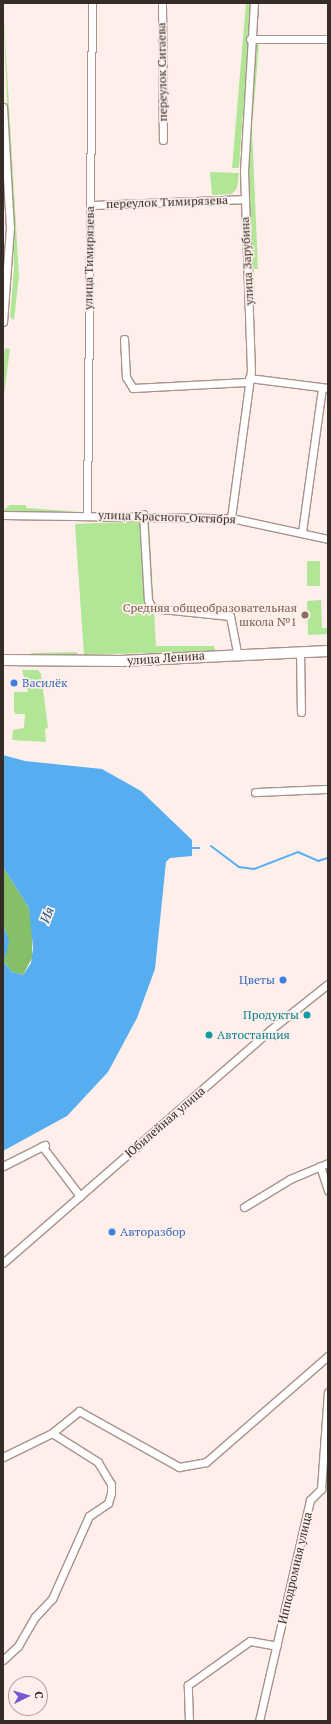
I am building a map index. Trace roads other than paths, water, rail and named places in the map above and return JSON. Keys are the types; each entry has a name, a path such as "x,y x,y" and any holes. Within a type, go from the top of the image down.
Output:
{"main road":[{"name":"улица Ленина","path":"3,660 121,661 237,653 328,650"}],"street":[{"name":"улица Тимирязева","path":"87,514 92,3"},
{"name":"переулок Сигаева","path":"162,3 163,140"},
{"name":"улица Зарубина","path":"231,518 248,380 250,312 244,199 250,40 254,3"},
{"path":"250,40 328,38"},
{"path":"3,107 6,227 3,322"},
{"name":"переулок Тимирязева","path":"90,205 244,199"},
{"path":"124,339 126,377 133,388 248,380 325,388 302,532"},
{"path":"143,514 148,600 152,608 230,616 237,653"},
{"name":"улица Красного Октября","path":"3,515 143,514 231,518 302,532 328,539"},
{"path":"300,651 301,712"},
{"path":"255,792 328,789"},
{"name":"Юбилейная улица","path":"3,1263 264,1035 328,984"},
{"path":"3,1166 44,1146 80,1196"},
{"path":"244,1207 290,1179 328,1163"},
{"path":"320,1166 328,1191"},
{"path":"3,1458 52,1433 79,1410 179,1467 206,1462 328,1356"},
{"name":"Ипподромная улица","path":"259,1721 310,1500 320,1489 328,1392"},
{"path":"3,1660 18,1646 52,1599 89,1516 108,1503 111,1493 111,1484 98,1462 52,1433"},
{"path":"189,1721 188,1686 250,1641 277,1646"}],"water":[{"name":"Ия","path":"3,755 25,761 102,769 141,791 192,840 192,856 170,858 166,862 155,969 137,1018 108,1072 67,1116 3,1151 3,961 12,972 23,975 31,963 33,948 29,908 3,867"},
{"path":"3,925 9,940 6,957 3,953"}],"waterway":[{"path":"211,846 239,867 254,869 298,852 318,861 328,858"},
{"path":"192,848 199,848"}],"place":[{"name":"Средняя общеобразовательная школа №1","path":"305,615"},
{"name":"Василёк","path":"14,683"},
{"name":"Цветы","path":"283,980"},
{"name":"Продукты","path":"307,1015"},
{"name":"Автостанция","path":"209,1035"},
{"name":"Авторазбор","path":"112,1232"}]}
